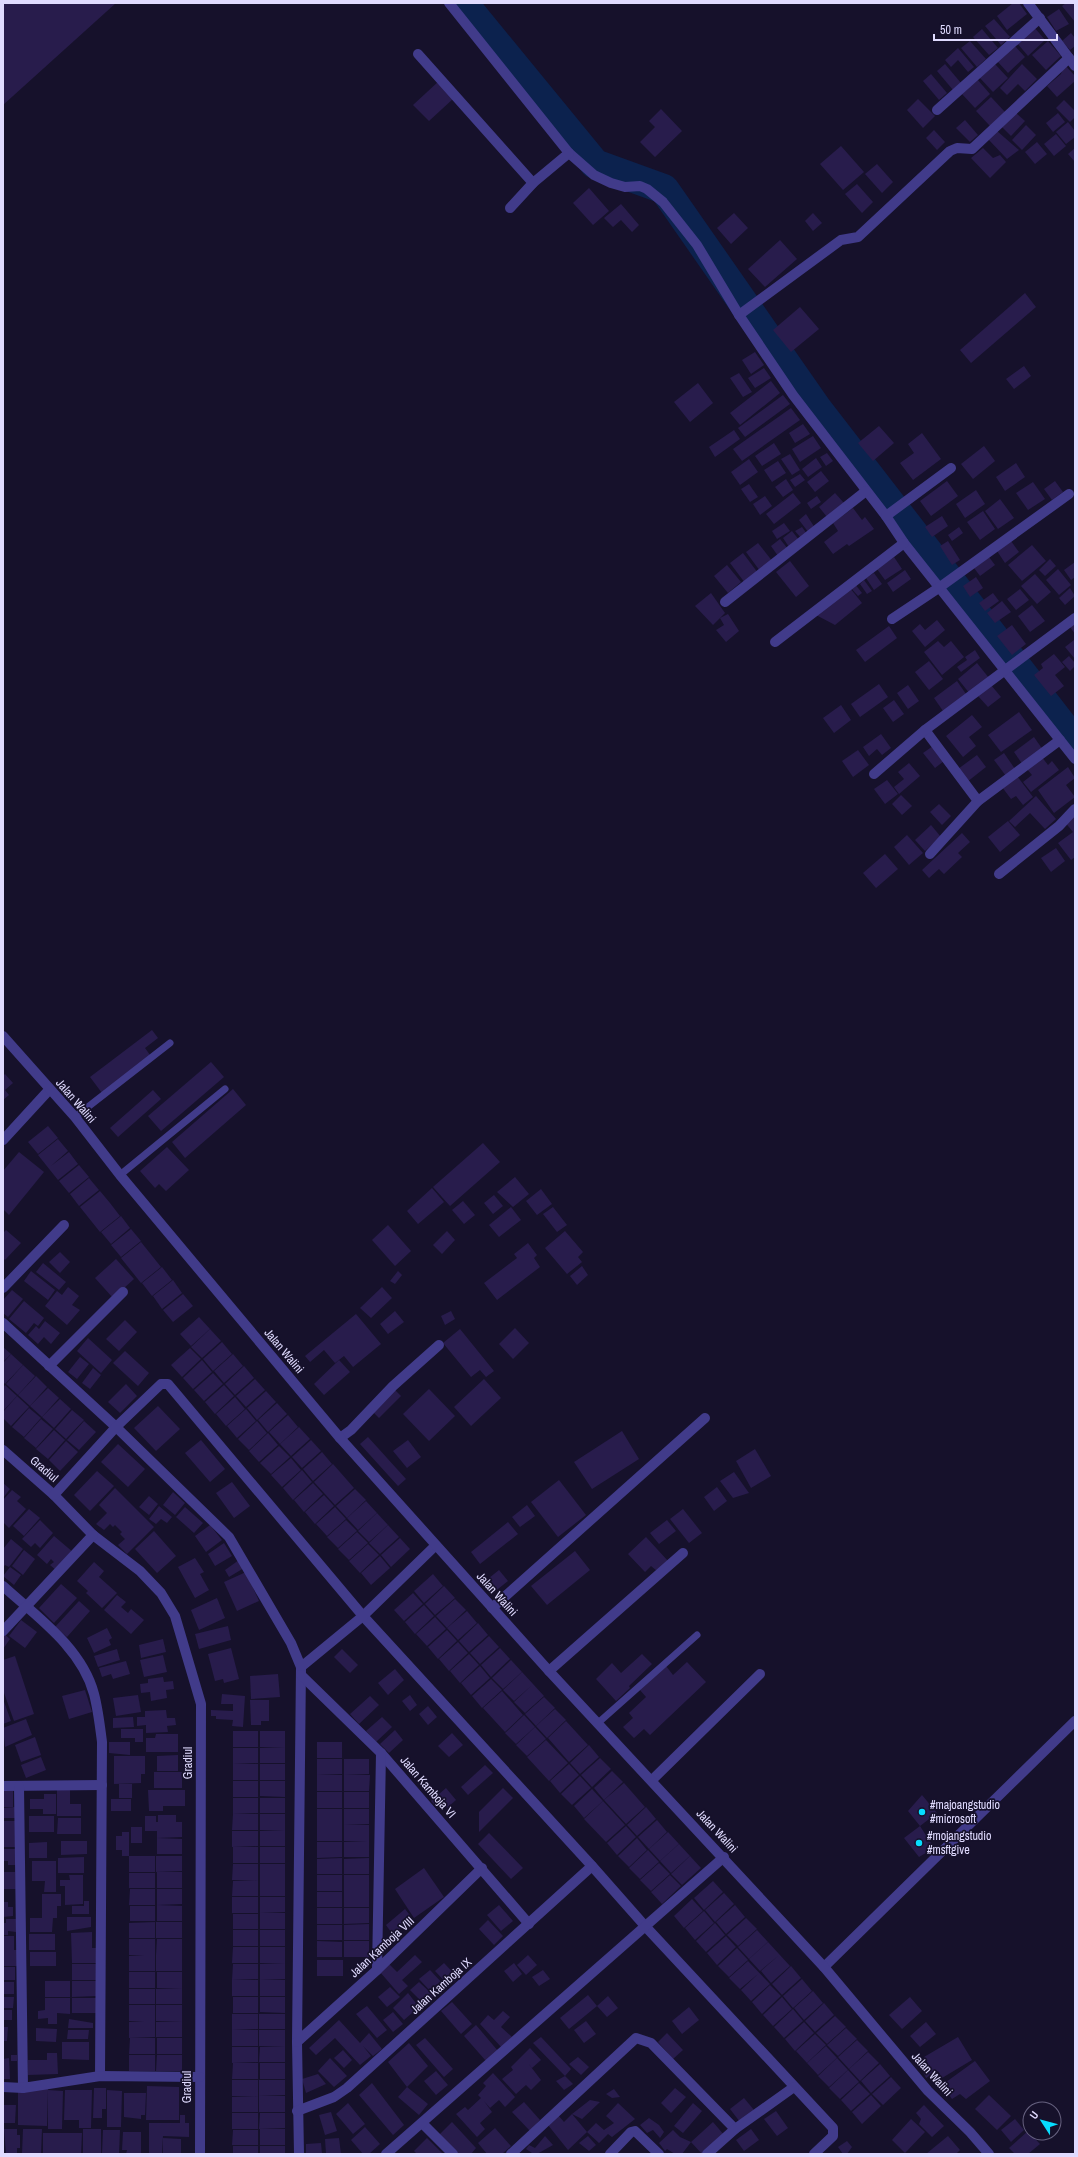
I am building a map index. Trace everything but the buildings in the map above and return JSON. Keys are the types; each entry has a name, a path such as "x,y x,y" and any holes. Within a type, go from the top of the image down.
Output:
{"street":[{"path":"449,3 569,153 594,175 611,183 625,187 640,186 655,194 697,245 742,313 793,395 866,491 891,512 904,543 947,583 1009,666 1060,740 1075,759"},
{"path":"742,313 841,240 858,237 950,151 957,148 972,149 1072,62 1028,3"},
{"path":"937,110 1040,18"},
{"path":"418,54 533,183"},
{"path":"510,208 533,183 569,153"},
{"path":"891,512 951,468"},
{"path":"725,602 866,491"},
{"path":"892,619 947,583 1069,494"},
{"path":"775,642 904,543"},
{"path":"874,774 924,730 1075,618"},
{"path":"924,730 978,801"},
{"path":"930,854 978,801 1060,740"},
{"path":"999,874 1059,826 1075,809"},
{"name":"Jalan Walini","path":"3,1036 49,1090 75,1117 120,1175 340,1438 435,1546 549,1671 724,1857 824,1967 928,2091 970,2132 989,2154"},
{"path":"3,1140 49,1090"},
{"path":"3,1288 64,1225"},
{"path":"49,1366 123,1292"},
{"path":"3,1324 116,1427 229,1537 291,1643 301,1671 297,2042 297,2110 299,2154"},
{"path":"340,1438 351,1430 393,1386 439,1345"},
{"path":"54,1494 116,1427 161,1384 168,1384 363,1616 645,1926 834,2128 833,2136 814,2154"},
{"path":"492,1608 705,1418"},
{"name":"Gradiul","path":"3,1450 54,1494 93,1535 140,1571 161,1593 175,1616 202,1704 200,2154"},
{"path":"3,1631 93,1535"},
{"path":"301,1671 363,1616 435,1546"},
{"path":"549,1671 684,1553"},
{"path":"3,1586 60,1638 83,1666 94,1693 99,1718 102,1742 100,2076"},
{"name":"Jalan Kamboja VI","path":"301,1671 381,1753 529,1924"},
{"path":"652,1780 760,1674"},
{"path":"824,1967 1075,1721"},
{"path":"377,1970 381,1753"},
{"path":"3,1786 102,1785"},
{"path":"19,1786 23,2088"},
{"path":"386,2154 724,1857"},
{"name":"Jalan Kamboja IX","path":"297,2110 334,2097 347,2088 592,1866"},
{"name":"Jalan Kamboja VIII","path":"297,2042 377,1970 482,1868"},
{"path":"511,2154 636,2038 651,2043 735,2129"},
{"path":"3,2087 23,2088 100,2076 200,2077"},
{"path":"707,2154 735,2129 794,2087"},
{"path":"422,2122 453,2154"},
{"path":"610,2154 632,2132 635,2131 659,2154"}],"lane":[{"path":"75,1117 170,1043"},
{"path":"120,1175 225,1089"},
{"path":"598,1723 697,1635"}],"waterway":[{"path":"463,3 595,164 664,189 818,410 1075,742"}],"place":[{"name":"#majoangstudio #microsoft","path":"922,1812"},
{"name":"#mojangstudio #msftgive","path":"919,1843"}]}
